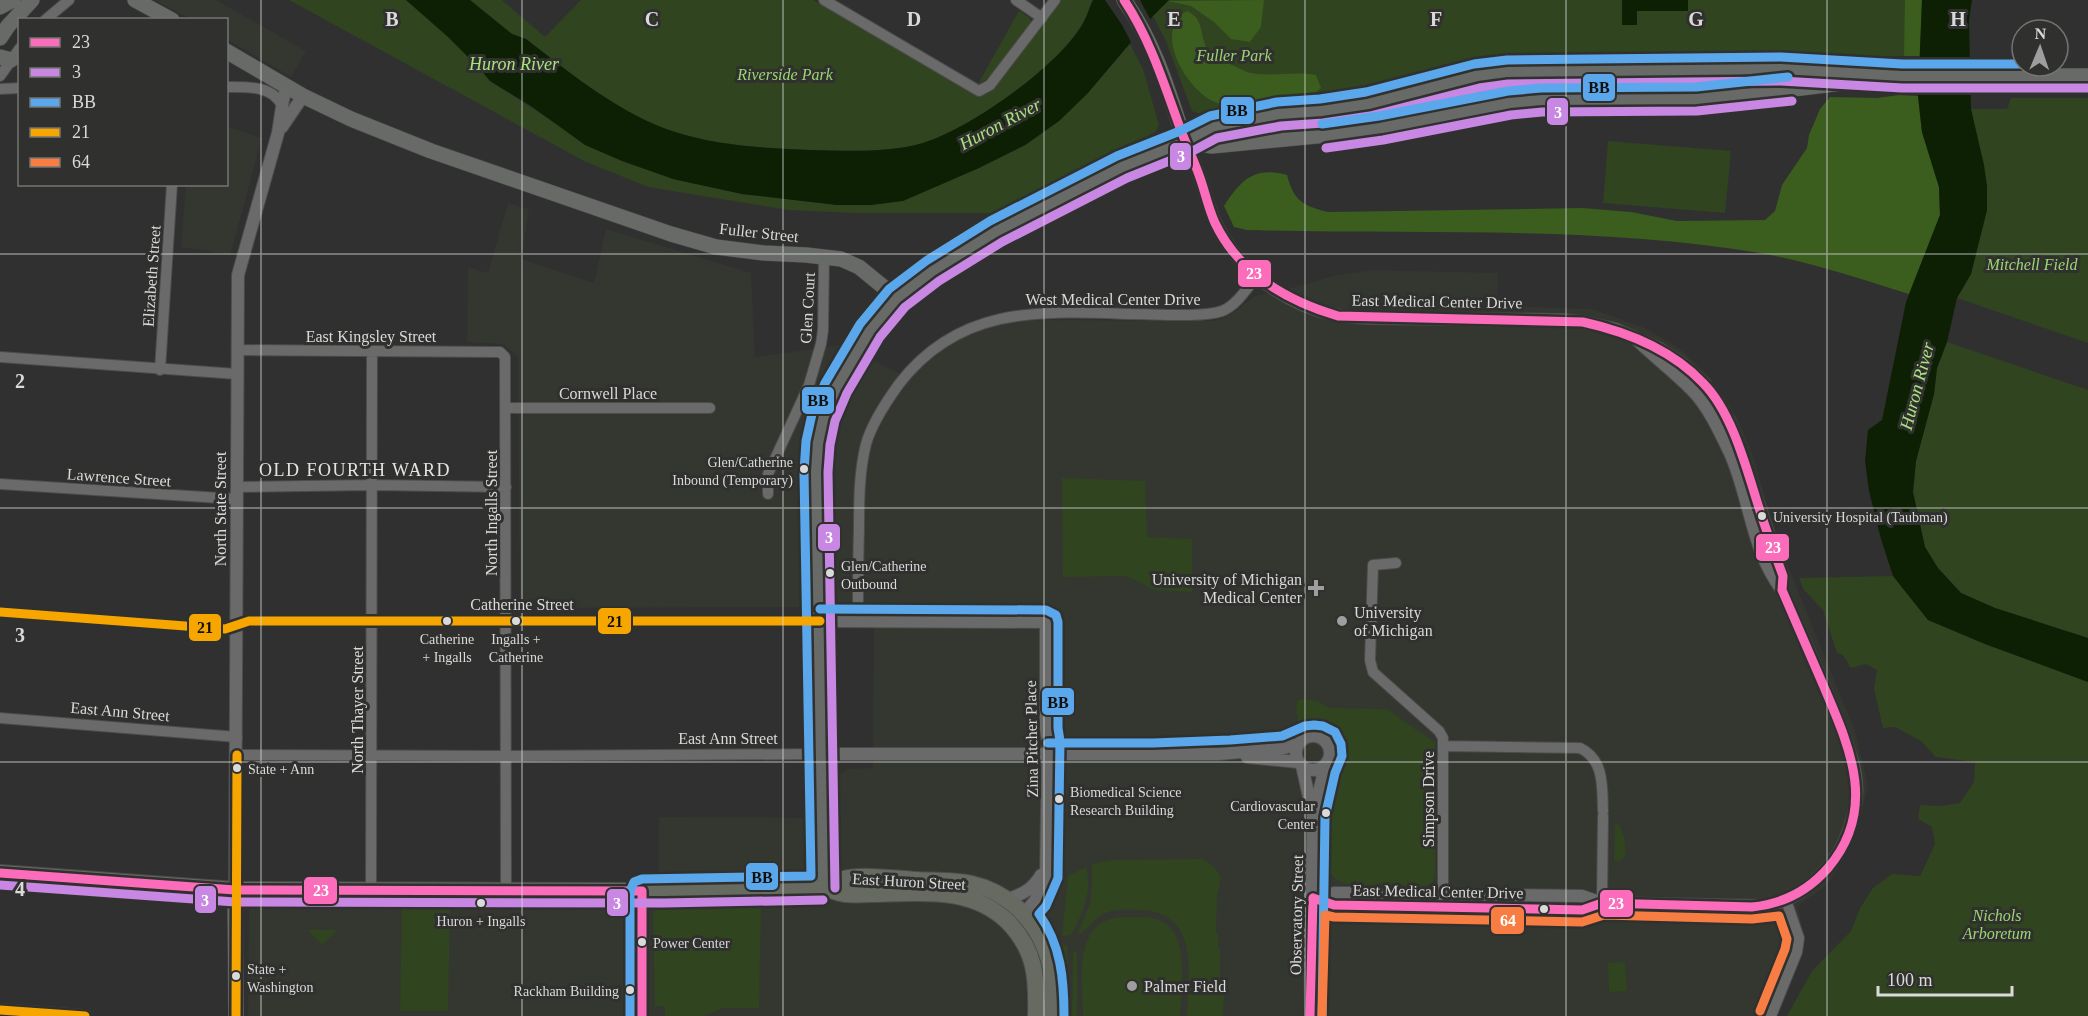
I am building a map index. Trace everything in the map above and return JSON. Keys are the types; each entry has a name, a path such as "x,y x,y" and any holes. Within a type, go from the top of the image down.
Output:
{"main road":[{"path":"0,6 14,0"},
{"path":"0,38 32,0"},
{"path":"135,0 168,18"},
{"path":"1124,0 1138,21 1151,48 1185,142"},
{"name":"Fuller Street","path":"228,52 303,96 412,144 671,234 716,247 841,259 859,267 897,298"},
{"path":"823,888 816,472 818,443 824,417 836,388 870,330 897,298 932,271 1048,205 1122,167 1185,142 1213,127 1279,114 1368,104 1477,76 1514,72 1781,69 1902,76 2088,76"},
{"path":"1599,99 1612,82 1616,70"},
{"path":"1506,103 1502,91 1503,84 1514,72"},
{"path":"1185,142 1212,146 1348,133 1422,121 1506,103 1541,100 1728,97 1902,76"},
{"name":"East Huron Street","path":"0,873 235,890 642,891 823,888 845,894 939,893 958,895 1002,905 1010,925 1022,940 1032,960 1036,980 1036,1016"},
{"path":"235,890 236,1016"},
{"path":"1002,905 1015,917 1023,913 1040,937 1050,961 1053,983 1052,1016"}],"street":[{"path":"47,18 69,0"},
{"path":"824,0 978,91 990,85 1055,0"},
{"path":"1016,0 1042,18"},
{"path":"0,76 10,55"},
{"path":"278,133 287,86"},
{"path":"228,87 247,87 271,92 282,106"},
{"path":"0,89 18,88"},
{"path":"278,133 303,96"},
{"name":"North State Street","path":"235,890 239,268 278,133"},
{"name":"East Medical Center Drive","path":"1185,142 1197,168 1221,235 1244,266 1303,304 1338,316 1562,320 1603,325 1634,337 1693,391 1720,433 1737,472 1759,548 1782,590 1823,684 1855,772 1856,801 1852,820 1836,857 1817,879 1786,900 1774,905 1752,907 1602,903 1582,896 1334,893 1313,898"},
{"name":"Elizabeth Street","path":"160,370 172,186"},
{"name":"Glen Court","path":"768,494 768,474 809,385 821,344 824,256"},
{"name":"West Medical Center Drive","path":"858,621 859,486 867,443 886,402 929,352 952,337 981,324 1013,315 1057,313 1185,315 1222,311 1238,300 1257,276"},
{"name":"East Kingsley Street","path":"238,350 495,352 503,354"},
{"name":"North Thayer Street","path":"371,890 372,351"},
{"name":"North Ingalls Street","path":"503,354 506,363 507,408 506,890"},
{"path":"0,357 237,374"},
{"name":"Cornwell Place","path":"507,408 710,408"},
{"name":"Lawrence Street","path":"0,484 236,493 372,485 506,487"},
{"name":"Simpson Drive","path":"1396,563 1373,565 1370,660 1373,672 1439,731 1443,738 1443,907"},
{"name":"Catherine Street","path":"0,612 225,629 249,621 1046,622"},
{"name":"Zina Pitcher Place","path":"1023,913 1035,901 1046,877 1048,755 1046,622"},
{"name":"East Ann Street","path":"0,717 237,737"},
{"path":"1312,736 1326,740 1331,754 1328,764 1311,771 1300,764 1296,749 1298,744 1306,737 1312,736"},
{"name":"East Ann Street","path":"237,754 507,756 1219,754 1284,748 1298,744"},
{"path":"1443,746 1580,748 1587,751 1601,772 1602,903"},
{"name":"East Ann Street","path":"1219,754 1300,764"},
{"name":"Observatory Street","path":"1300,764 1313,815 1310,1016"},
{"name":"Observatory Street","path":"1313,815 1323,768"},
{"name":"Zina Pitcher Place","path":"1002,905 1034,886 1044,869 1047,857"},
{"path":"642,891 642,1016"},
{"name":"East Medical Center Drive","path":"1313,898 1334,905 1582,910 1602,903"},
{"path":"1771,1016 1797,952 1799,938 1786,900"},
{"path":"0,1010 85,1016"}],"shaded area":[{"path":"155,0 216,0 306,51 291,77 228,40 228,18 189,18"},
{"path":"228,127 262,138 230,256 181,247 186,186 228,186"},
{"name":"University of Michigan","path":"508,203 529,209 521,259 594,283 606,229 751,273 755,357 841,345 909,378 935,353 970,332 1002,322 1032,320 1216,321 1230,315 1255,296 1333,276 1371,270 1498,273 1497,306 1592,309 1645,328 1666,340 1684,352 1707,375 1737,418 1751,450 1780,547 1855,731 1868,785 1858,827 1838,869 1825,887 1798,906 1804,937 1800,959 1775,1016 248,1016 249,905 658,908 659,817 835,818 835,780 837,776 847,769 873,768 874,607 520,608 518,357 503,344 467,342 468,267 488,273"}],"green space":[{"path":"289,0 406,0 447,36 490,81 552,121 673,179 742,194 837,205 871,205 903,200 979,168 1026,145 1059,121 1087,94 1130,44 1143,69 1159,125 1156,131 1148,136 1123,146 992,213 855,213 788,210 648,187 584,161"},
{"name":"Riverside Park","path":"470,0 502,0 545,37 581,0 813,0 977,96 1061,0 1093,0 1082,25 1070,42 1033,77 987,111 942,136 923,143 882,150 853,151 742,146 692,137 655,125 597,92 526,39 512,34"},
{"name":"Fuller Park","path":"1169,0 1922,0 1920,56 1539,56 1502,58 1458,65 1401,83 1346,94 1290,100 1204,115 1192,111 1166,41 1153,16"},
{"path":"1264,0 1261,27 1250,42 1231,39 1214,22 1191,6 1168,1"},
{"path":"1905,0 1922,0 1920,56 1904,56"},
{"path":"1019,11 1030,18 1031,24 1000,66 978,84"},
{"path":"1187,11 1197,19 1206,47 1217,58 1251,73 1316,75 1321,88 1316,92 1234,104 1220,104 1208,99 1186,76 1173,47 1172,33 1177,20"},
{"path":"1573,75 1607,75 1601,87 1596,90 1561,90 1549,94 1514,96 1510,89 1514,81 1557,79"},
{"path":"1632,75 1866,75 1740,91 1632,93"},
{"path":"1497,81 1493,88 1494,99 1379,124 1214,140 1218,135 1262,126 1343,118 1377,112 1465,84"},
{"path":"1899,95 1918,96 1922,132 1939,187 1940,215 1909,294 1797,261 1696,244 1569,235 1247,230 1234,227 1224,206 1243,182 1266,172 1287,175 1296,197 1306,205 1328,212 1582,208 1631,212 1677,221 1765,220 1775,211 1782,185 1807,148 1809,135 1820,109 1830,97 1877,98"},
{"name":"Mitchell Field","path":"2011,98 2088,98 2088,343 1957,298 1971,274 1987,210 1971,109 2007,109"},
{"path":"1608,141 1731,151 1725,213 1603,203"},
{"path":"1947,342 2088,390 2088,638 1995,608 1961,593 1937,568 1925,547 1913,492 1916,461 1934,394 1937,368"},
{"path":"1062,478 1145,481 1147,537 1192,539 1192,592 1154,590 1127,576 1063,577"},
{"name":"Nichols Arboretum","path":"1893,576 1928,620 2088,682 2088,1016 1787,1016 1812,971 1851,931 1860,908 1873,888 1892,874 1920,876 1935,844 1932,827 1918,819 1920,805 1940,806 1960,803 1974,782 1975,762 1936,757 1921,741 1895,727 1883,728 1874,689 1877,670 1866,664 1851,668 1843,655 1837,653 1823,610 1804,590 1799,578"},
{"path":"1298,700 1318,701 1329,708 1387,709 1435,743 1435,876 1432,883 1426,886 1356,885 1357,881 1354,879 1351,885 1333,876 1329,870 1327,853 1327,799 1330,778 1338,758 1339,748 1329,730 1309,727 1299,729 1296,706"},
{"path":"1615,824 1619,825 1625,840 1625,857 1620,861 1614,861"},
{"path":"1203,859 1215,868 1221,878 1217,896 1216,933 1218,934 1218,948 1220,948 1220,982 1224,995 1223,1016 1187,1016 1189,965 1187,948 1182,933 1173,921 1160,913 1140,910 1108,912 1077,935 1090,904 1092,864 1112,860"},
{"path":"1086,867 1088,884 1082,911 1071,935 1062,936 1068,876"},
{"path":"402,903 450,903 448,1011 400,1011"},
{"path":"660,908 761,908 759,1008 724,1008 703,1016 665,1016 665,1006 655,1006 653,917 654,912"},
{"name":"Palmer Field","path":"1147,917 1159,920 1169,927 1176,937 1182,962 1180,1016 1083,1016 1082,968 1088,938 1096,927 1108,920"},
{"path":"308,930 338,930 322,945"},
{"path":"1049,941 1068,946 1066,1016 1058,1016"},
{"path":"1073,950 1077,954 1077,1016 1072,1016"},
{"path":"1625,962 1627,991 1609,992 1608,963"}],"water":[{"name":"Huron River","path":"406,0 470,0 512,34 526,39 597,92 635,115 675,132 742,146 853,151 882,150 923,143 964,125 987,111 1033,77 1070,42 1082,25 1093,0 1169,0 1087,94 1059,121 1025,145 903,201 871,205 837,205 742,194 673,179 585,145 531,106 490,81 447,36"},
{"path":"1622,0 1688,0 1688,11 1637,11 1637,25 1622,25"},
{"name":"Huron River","path":"1922,0 1972,0 1969,20 1971,109 1987,186 1987,210 1971,274 1957,298 1947,342 1937,368 1934,394 1916,461 1913,492 1925,547 1938,568 1961,593 1995,608 2088,638 2088,682 1928,620 1893,576 1869,491 1865,461 1868,430 1882,420 1906,302 1940,215 1939,187 1922,132 1918,96"}],"pier":[{"path":"1105,0 1140,0 1152,22 1133,46 1122,25"},
{"path":"1917,59 1973,59 1974,93 1916,93"}],"transit line":[{"name":"23","path":"1124,0 1155,61 1215,223 1237,257 1266,283 1301,302 1338,316 1583,322 1648,343 1691,371 1703,383 1723,410 1738,443 1783,576 1782,590 1834,710 1850,756 1856,801 1852,823 1843,846 1828,868 1812,883 1794,895 1774,903 1752,907 1602,903 1582,910 1334,905 1313,898"},
{"name":"BB","path":"630,1016 630,891 634,882 642,879 811,876 804,472 806,441 812,414 825,383 860,324 889,289 926,261 990,221 1117,156 1180,131 1210,116 1277,102 1320,99 1366,92 1474,64 1507,60 1781,57 1902,64 2010,64"},
{"name":"BB","path":"1322,124 1379,116 1508,91 1541,88 1696,87 1788,77"},
{"name":"3","path":"835,888 828,472 830,445 835,421 847,393 880,337 905,307 939,281 1002,242 1127,178 1189,153 1217,138 1281,126 1370,116 1479,88 1508,84 1781,81 1902,88 2088,88"},
{"name":"3","path":"1326,148 1383,140 1511,115 1542,112 1697,111 1792,101"},
{"name":"BB","path":"820,609 1046,610 1056,615 1060,741 1058,878 1046,906 1039,914 1057,950 1063,989 1064,1016"},
{"name":"21","path":"0,612 225,629 249,621 820,621"},
{"name":"BB","path":"1048,743 1230,740 1282,736 1305,726 1314,725 1323,726 1335,732 1341,744 1342,756 1335,773 1325,817 1322,1016"},
{"name":"21","path":"236,1016 237,755"},
{"name":"23","path":"0,873 235,890 642,891"},
{"name":"3","path":"0,885 235,902 664,903 823,900"},
{"name":"23","path":"642,891 642,1016"},
{"name":"23","path":"1310,1016 1313,898"},
{"name":"64","path":"1322,1016 1325,915 1582,922 1604,915 1752,919 1779,916 1787,939 1760,1011"},
{"name":"21","path":"0,1010 85,1016"}],"place":[{"name":"Glen/Catherine Inbound (Temporary)","path":"804,469"},
{"name":"University Hospital (Taubman)","path":"1762,516"},
{"name":"Glen/Catherine Outbound","path":"830,573"},
{"name":"University of Michigan Medical Center","path":"1316,588"},
{"name":"Catherine + Ingalls","path":"447,621"},
{"name":"Ingalls + Catherine","path":"516,621"},
{"name":"University of Michigan","path":"1342,621"},
{"name":"State + Ann","path":"237,768"},
{"name":"Biomedical Science Research Building","path":"1059,799"},
{"name":"Cardiovascular Center","path":"1326,813"},
{"name":"Huron + Ingalls","path":"481,903"},
{"name":"Power Center","path":"642,942"},
{"name":"State + Washington","path":"236,976"},
{"name":"Palmer Field","path":"1132,986"},
{"name":"Rackham Building","path":"630,990"}],"district":[{"name":"OLD FOURTH WARD","path":"355,470"}]}
